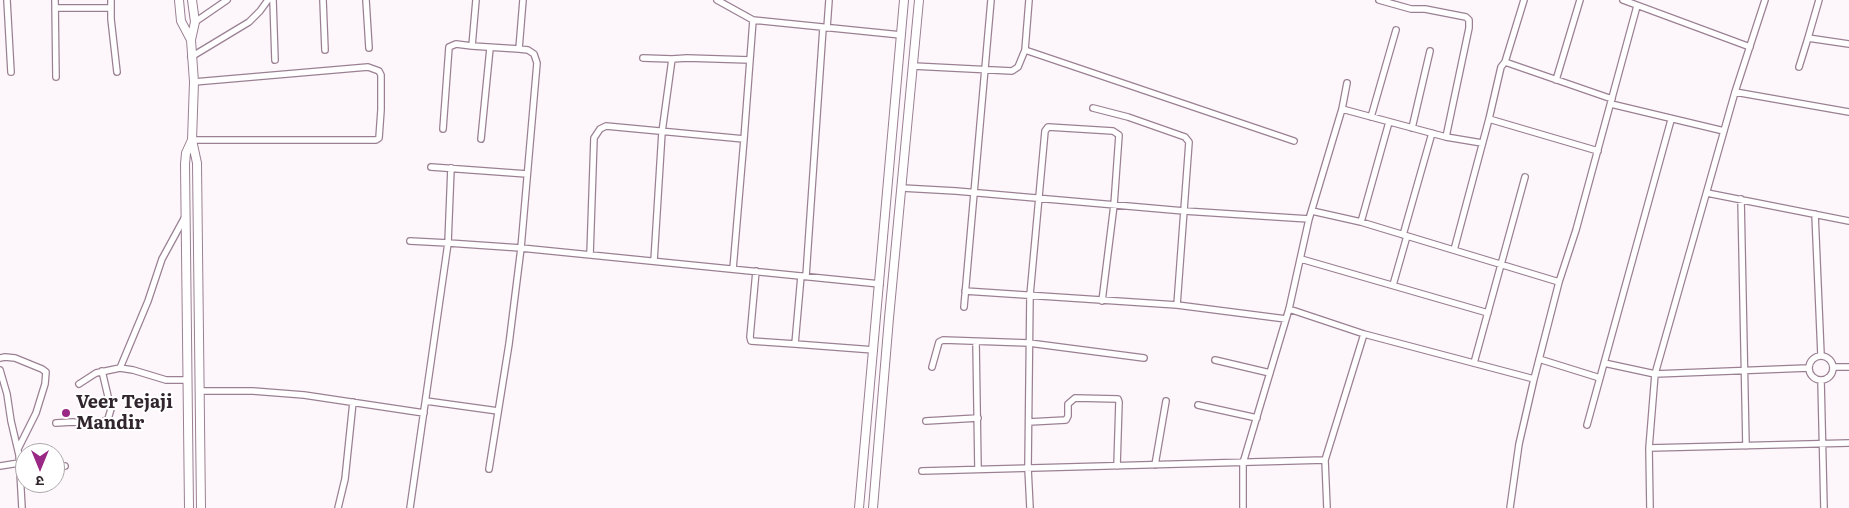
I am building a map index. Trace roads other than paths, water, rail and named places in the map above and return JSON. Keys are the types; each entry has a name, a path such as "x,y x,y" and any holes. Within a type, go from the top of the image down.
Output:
{"street":[{"path":"7,0 11,72"},
{"path":"55,0 56,77"},
{"path":"111,0 118,72"},
{"path":"178,0 180,21 191,40"},
{"path":"192,0 194,22 191,40 194,82 192,140 197,163 201,508"},
{"path":"194,22 227,0"},
{"path":"191,57 249,22 268,0"},
{"path":"273,0 275,60"},
{"path":"323,0 325,50"},
{"path":"366,0 368,48"},
{"path":"472,46 476,0"},
{"path":"519,49 523,0"},
{"path":"717,0 753,20 901,35"},
{"path":"795,344 804,276 829,0"},
{"path":"859,508 904,0"},
{"path":"873,508 919,0"},
{"path":"964,307 991,0"},
{"path":"912,66 984,71 1014,70 1018,67 1025,50 1029,0"},
{"path":"1379,0 1411,9 1466,17 1469,20 1469,28 1446,137"},
{"path":"1454,250 1489,120 1501,67 1505,62 1524,0"},
{"path":"1556,80 1580,0"},
{"path":"1623,0 1750,47"},
{"path":"1650,508 1649,448 1656,374 1735,92 1765,0"},
{"path":"1799,67 1819,0"},
{"path":"1510,508 1519,444 1539,359 1637,6"},
{"path":"55,8 111,8"},
{"path":"733,269 753,20"},
{"path":"1371,117 1396,30"},
{"path":"1808,38 1849,44"},
{"path":"443,129 449,47 456,44 519,49 534,54 537,60 526,174 522,248 489,469"},
{"path":"481,139 490,48"},
{"path":"1025,50 1294,141"},
{"path":"1412,128 1430,51"},
{"path":"643,58 750,60"},
{"path":"654,261 662,132 672,59"},
{"path":"1505,62 1611,102 1671,120 1724,131"},
{"path":"192,140 376,140 379,138 381,110 381,75 378,71 368,67 194,82"},
{"path":"1243,508 1243,463 1289,309 1308,219 1342,109 1347,83"},
{"path":"1735,92 1849,112"},
{"path":"1093,108 1128,117 1177,134 1185,137 1190,142 1177,305"},
{"path":"1342,109 1446,137 1482,143"},
{"path":"1489,120 1598,151"},
{"path":"1587,425 1671,120"},
{"path":"1361,222 1389,122"},
{"path":"590,255 594,138 600,128 606,126 744,139"},
{"path":"1030,508 1028,468 1030,295 1046,128 1052,126 1113,131 1119,135 1114,205 1102,301"},
{"path":"1393,285 1432,133"},
{"path":"189,508 186,153 192,140"},
{"path":"430,167 526,174"},
{"path":"410,508 448,243 451,168"},
{"path":"1474,363 1525,177"},
{"path":"902,188 1308,219"},
{"path":"1707,193 1849,220"},
{"path":"1741,199 1746,446"},
{"path":"1312,211 1361,222 1559,282"},
{"path":"1815,214 1820,355"},
{"path":"120,368 148,302 162,259 186,215"},
{"path":"410,241 522,248 880,284"},
{"path":"1301,259 1488,313"},
{"path":"756,271 750,337 752,341 874,350"},
{"path":"965,290 1177,305 1286,319"},
{"path":"1289,309 1364,334 1534,379"},
{"path":"1327,508 1325,460 1364,334"},
{"path":"932,367 939,342 943,340 1029,343 1144,358"},
{"path":"976,342 978,470"},
{"path":"1820,355 1828,358 1833,368 1831,375 1821,380 1811,375 1808,368 1813,358 1820,355"},
{"path":"0,358 15,358 46,372 45,384 36,412 21,443"},
{"path":"1539,359 1600,378"},
{"path":"1215,360 1270,373"},
{"path":"1604,363 1656,374 1808,368"},
{"path":"1833,368 1849,367"},
{"path":"79,384 102,371 120,368 166,380 188,380"},
{"path":"0,370 8,394 11,421 16,443"},
{"path":"56,423 73,422 97,425 108,419 111,409 102,371"},
{"path":"1821,380 1824,508"},
{"path":"200,391 253,391 353,402 424,413"},
{"path":"1029,422 1066,420 1068,404 1075,398 1118,399 1117,466"},
{"path":"426,400 498,411"},
{"path":"1155,465 1166,401"},
{"path":"338,508 346,479 353,402"},
{"path":"1198,405 1257,418"},
{"path":"926,421 978,418"},
{"path":"1649,448 1849,443"},
{"path":"922,471 1325,460"},
{"path":"0,466 15,465"},
{"path":"22,493 22,508"}],"place":[{"name":"Veer Tejaji Mandir","path":"66,413"}]}
